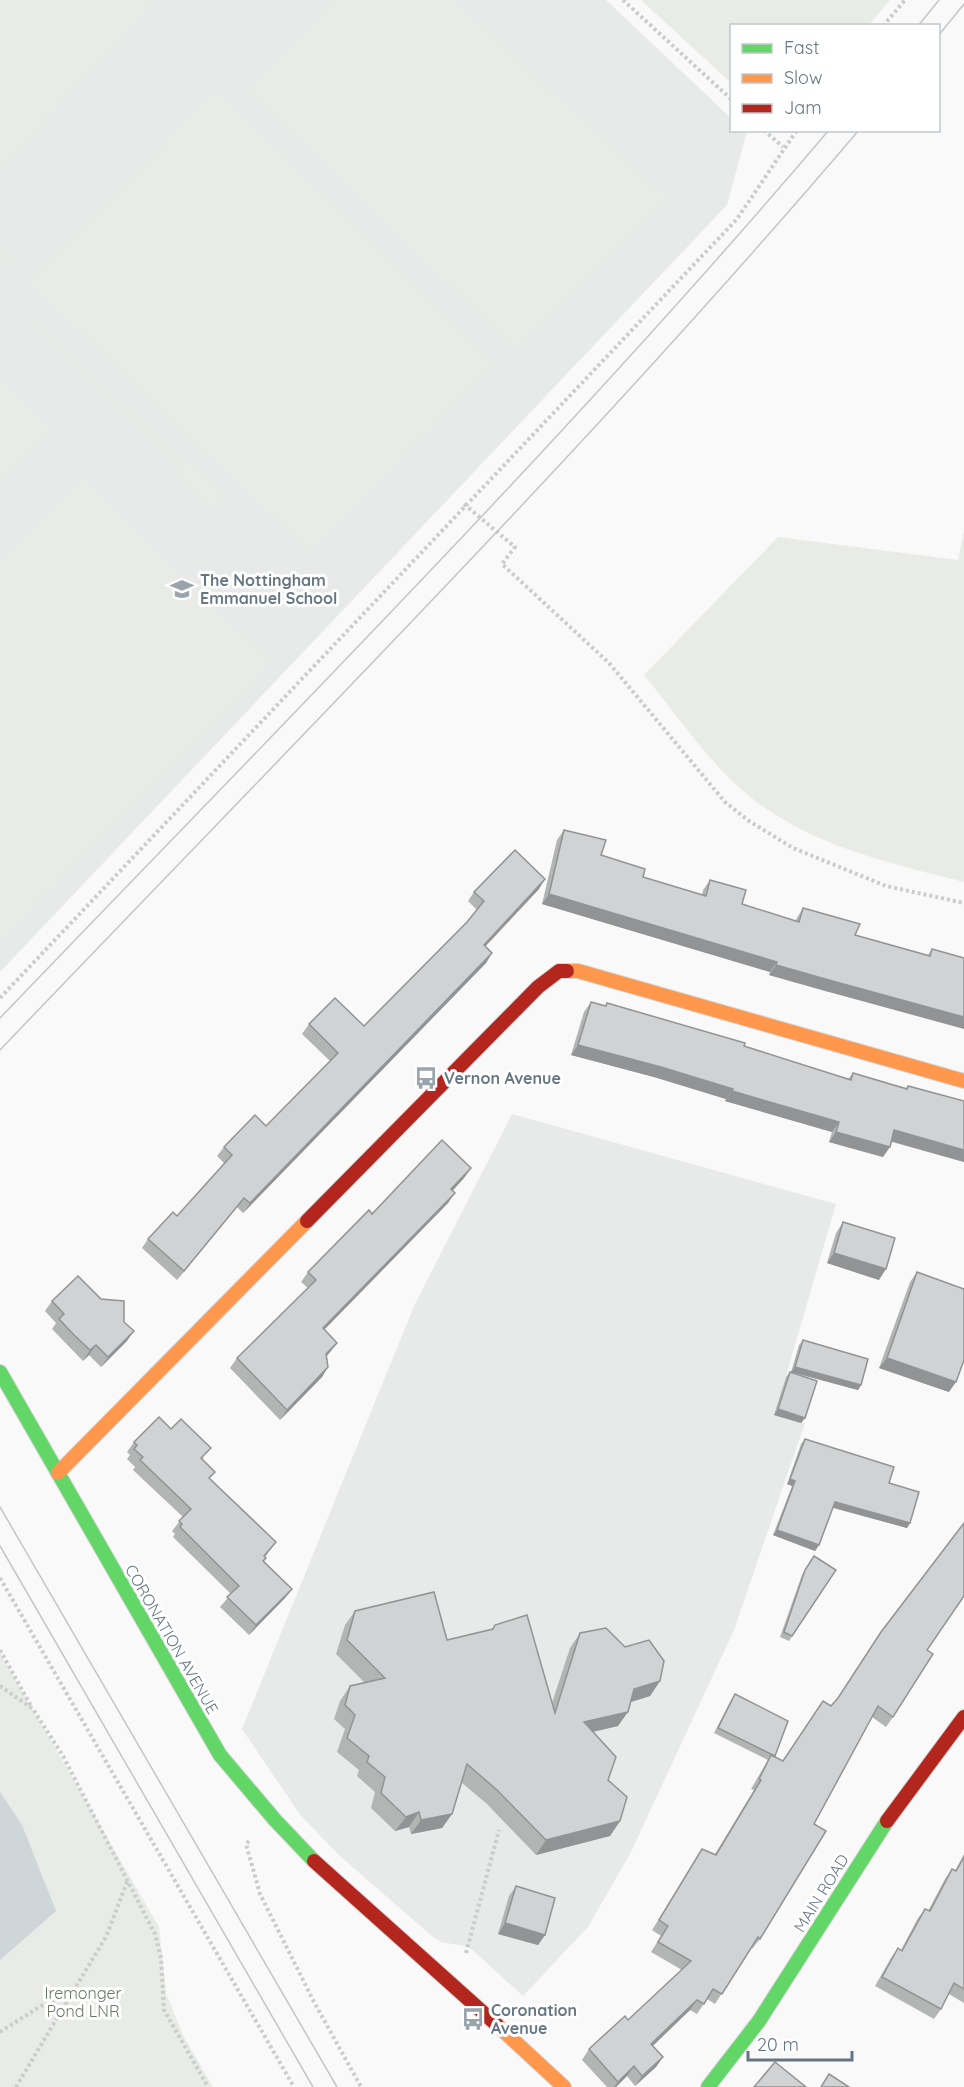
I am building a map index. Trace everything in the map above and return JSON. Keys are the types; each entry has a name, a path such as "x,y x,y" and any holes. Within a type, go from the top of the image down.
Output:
{"street":[{"path":"58,1473 538,987 559,971 578,971 964,1081"},
{"name":"CORONATION AVENUE","path":"0,1372 219,1755 273,1822 329,1878 564,2087"},
{"name":"MAIN ROAD","path":"708,2087 719,2076 773,1999 892,1810 964,1717"}],"path":[{"path":"623,0 730,98"},
{"path":"886,24 904,0"},
{"path":"766,132 783,147"},
{"path":"0,998 464,504 736,219 795,132"},
{"path":"464,504 515,547 502,564 609,663 725,802 777,838 823,862 886,886 964,903"},
{"path":"0,1578 294,2087"},
{"path":"0,1650 63,1756 155,1934 161,1958 164,2010 208,2087"},
{"path":"0,1686 33,1709"},
{"path":"273,1822 255,1833 246,1844 260,1894 314,2002 361,2087"},
{"path":"450,1984 469,1947 499,1830"},
{"path":"16,2087 106,1937 127,1881"},
{"path":"0,2031 41,2006 72,1993"}],"shaded area":[{"name":"The Nottingham Emmanuel School","path":"0,0 606,0 730,117 730,132 747,132 727,205 0,972"},
{"path":"512,1114 836,1204 775,1414 805,1423 734,1630 631,1852 588,1927 523,1996 469,1947 441,1942 433,1937 341,1857 301,1816 242,1729 414,1306"},
{"path":"0,1792 22,1825 56,1911 0,1960"}],"green space":[{"path":"0,0 155,0 0,169"},
{"path":"335,0 452,0 668,199 514,348 248,89"},
{"path":"641,0 890,0 870,24 730,24 730,82"},
{"path":"216,91 495,363 310,552 29,283"},
{"path":"0,247 17,263 13,268 0,256"},
{"path":"33,320 187,466 191,462 226,494 212,509 177,475 181,471 30,323"},
{"path":"0,380 50,430 0,481"},
{"path":"83,478 270,663 0,941 0,564"},
{"path":"964,531 964,882 847,849 792,825 766,809 742,790 716,764 644,675 778,537 958,560"},
{"name":"Iremonger Pond LNR","path":"0,1653 159,1927 166,1993 183,2035 213,2087 0,2087"}],"building":[{"path":"564,830 606,840 601,855 645,869 643,877 706,896 710,880 746,890 742,904 799,922 803,908 860,924 855,935 930,956 932,949 964,958 964,1017 776,965 777,962 549,894"},
{"path":"515,850 545,879 484,945 492,953 250,1203 244,1198 184,1271 148,1239 173,1212 177,1216 232,1155 224,1147 255,1115 266,1126 338,1053 309,1024 335,998 364,1026 467,922 484,901 474,892"},
{"path":"591,1002 606,1006 607,1003 745,1043 744,1046 851,1080 853,1073 907,1089 908,1086 964,1101 964,1150 894,1130 890,1147 836,1132 839,1122 732,1091 733,1089 661,1067 578,1045"},
{"path":"442,1140 471,1168 451,1189 455,1193 323,1328 337,1343 326,1354 328,1367 287,1410 237,1358 316,1280 308,1272 369,1210 372,1214"},
{"path":"843,1222 895,1238 886,1269 834,1253"},
{"path":"917,1272 964,1289 964,1360 956,1382 887,1358"},
{"path":"78,1276 101,1299 124,1301 124,1322 134,1331 108,1357 96,1345 90,1350 74,1335 59,1319 64,1314 52,1301"},
{"path":"803,1340 868,1359 861,1385 795,1367"},
{"path":"790,1372 817,1381 805,1418 778,1409"},
{"path":"159,1417 171,1429 181,1419 211,1448 201,1458 215,1472 209,1478 276,1542 264,1556 266,1558 263,1561 292,1589 256,1625 227,1597 239,1586 180,1527 182,1524 179,1521 191,1509 140,1460 143,1457 134,1449 137,1445 134,1442"},
{"path":"805,1439 894,1467 889,1483 919,1492 910,1523 835,1502 819,1545 777,1530 795,1481 790,1479"},
{"path":"964,1523 964,1596 927,1650 933,1654 893,1717 878,1706 814,1824 826,1831 760,1939 758,1937 722,1994 713,1989 704,2004 697,2000 651,2044 663,2057 642,2076 634,2066 618,2082 589,2049 625,2016 628,2020 691,1961 658,1942 668,1926 659,1920 702,1849 716,1855 761,1780 759,1779 771,1755 783,1761 823,1701 831,1706 838,1698 881,1632"},
{"path":"814,1556 836,1570 792,1636 784,1632 805,1570"},
{"path":"434,1592 447,1640 493,1629 495,1625 527,1615 555,1713 580,1633 606,1628 625,1647 649,1640 664,1661 660,1681 634,1689 628,1712 584,1722 616,1757 608,1780 627,1797 620,1821 546,1840 497,1790 467,1764 452,1814 421,1820 419,1812 406,1817 381,1793 385,1777 367,1762 369,1756 347,1738 355,1715 345,1705 350,1686 385,1678 347,1640 355,1611"},
{"path":"735,1694 788,1721 775,1756 718,1728"},
{"path":"964,1857 964,1989 954,1983 941,2009 882,1977 898,1948 902,1951 925,1909 930,1911 952,1869 956,1871"},
{"path":"516,1886 555,1898 545,1935 505,1923"},
{"path":"775,2062 806,2087 754,2087"},
{"path":"829,2074 849,2087 821,2087"}],"tram line":[{"path":"920,24 939,0"},
{"path":"940,34 964,4"},
{"path":"0,1018 525,470 730,245 827,132"},
{"path":"0,1050 544,482 756,249 857,132"},
{"path":"0,1507 337,2087"},
{"path":"0,1546 313,2087"}],"traffic: fast":[{"path":"0,1372 220,1755 275,1820 314,1861"},
{"path":"708,2087 759,2021 887,1821"}],"traffic: slow":[{"path":"567,971 578,971 964,1081"},
{"path":"58,1473 307,1221"},
{"path":"497,2025 564,2087"}],"traffic: jam":[{"path":"307,1221 538,987 559,971 567,971"},
{"path":"887,1821 964,1717"},
{"path":"314,1861 497,2025"}],"place":[{"name":"The Nottingham Emmanuel School","path":"182,589"},
{"name":"Vernon Avenue","path":"426,1078"},
{"name":"Coronation Avenue","path":"473,2019"}]}
